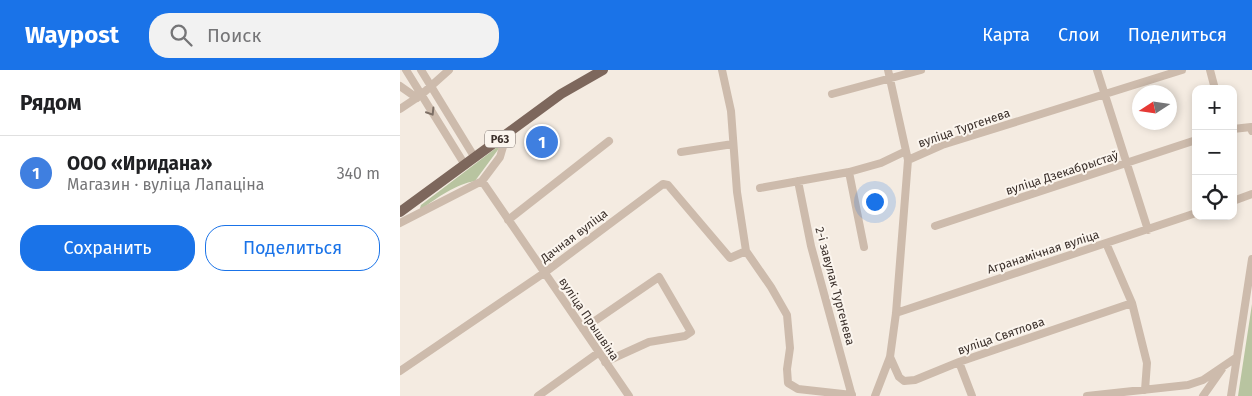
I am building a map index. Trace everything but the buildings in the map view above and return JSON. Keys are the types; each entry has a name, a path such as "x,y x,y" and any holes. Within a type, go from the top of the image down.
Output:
{"main road":[{"name":"Р63","path":"400,212 561,94 603,70"}],"street":[{"path":"406,70 419,96 465,165"},
{"path":"421,70 475,158"},
{"path":"400,109 419,96 449,70"},
{"path":"722,70 731,111 737,192 746,252 787,315 790,348 787,369 788,383 798,389 852,396"},
{"path":"888,70 906,151"},
{"path":"832,94 921,70"},
{"path":"1097,70 1148,230"},
{"name":"вуліца Тургенева","path":"760,188 849,172 880,163 906,151 908,160 942,145 1182,70"},
{"path":"1210,70 1214,85"},
{"path":"400,86 419,96"},
{"path":"1237,129 1251,127 1252,131"},
{"path":"400,223 482,181 500,157 507,133"},
{"path":"508,220 609,141"},
{"name":"вуліца Дзекабрыстаў","path":"935,226 1192,141"},
{"path":"681,152 733,144"},
{"path":"875,396 890,357 896,312 908,160"},
{"path":"849,172 864,247"},
{"name":"вуліца Прышвіна","path":"482,181 629,396"},
{"name":"2-і завулак Тургенева","path":"798,181 811,246 852,396"},
{"name":"Дачная вуліца","path":"400,371 544,273 663,184 668,185 730,258 746,252"},
{"path":"1237,200 1252,194"},
{"name":"Агранамічная вуліца","path":"896,312 1192,214"},
{"path":"1106,244 1132,303 1147,363 1145,390"},
{"path":"1231,396 1252,259"},
{"path":"583,329 659,278 691,332 685,336 649,342 605,362"},
{"name":"вуліца Святлова","path":"890,357 899,377 904,381 915,380 959,362 1132,303"},
{"path":"538,396 598,353"},
{"path":"1087,396 1188,385 1203,380 1237,356"},
{"path":"959,362 972,396"},
{"path":"1203,396 1224,366"}],"green space":[{"path":"500,147 475,181 454,188 422,209 420,208 421,205 496,148"},
{"path":"1252,304 1252,396 1238,396"}],"place":[{"name":"ООО «Иридана»","path":"542,142"}]}
